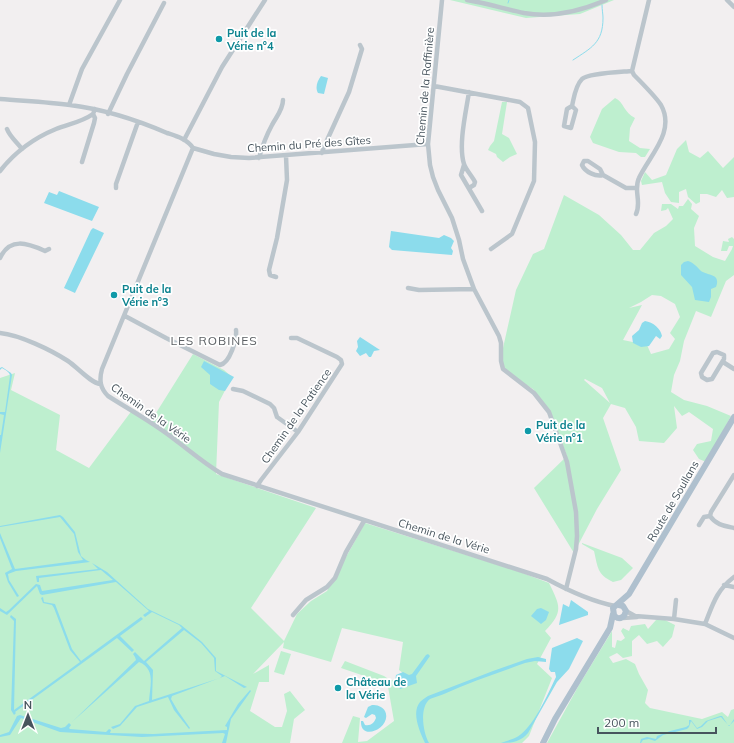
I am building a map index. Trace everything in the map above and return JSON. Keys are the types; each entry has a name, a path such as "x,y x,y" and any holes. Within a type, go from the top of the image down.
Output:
{"main road":[{"name":"Route de Soullans","path":"615,609 629,594 734,417"},
{"name":"Route de Soullans","path":"626,610 629,594"},
{"path":"610,628 626,615 626,610 623,606 615,609"},
{"path":"615,609 616,618 622,618"},
{"path":"543,743 555,719 610,628 615,609"}],"street":[{"path":"69,105 82,68 120,0"},
{"path":"184,140 222,67 265,0"},
{"name":"Chemin de la Raffinière","path":"442,0 428,144 430,165 438,190 452,218 463,259 474,289 499,336 501,344 500,361 503,369 534,393 549,412 567,462 576,512 577,536 576,549 566,589"},
{"path":"467,0 525,13 541,14 576,11 606,0"},
{"path":"636,214 639,209 639,197 636,188 638,179 662,138 665,126 664,116 660,105 632,71 649,0"},
{"path":"727,0 734,6"},
{"path":"108,114 164,3"},
{"path":"322,153 349,92 362,49 360,44"},
{"path":"572,106 577,86 582,79 589,76 632,71"},
{"path":"434,86 523,104 529,112 535,142 536,172 532,188 512,234 491,249"},
{"path":"468,188 474,185 475,182 464,165 462,154 469,92"},
{"path":"0,99 69,105 108,114 138,122 184,140 190,144 192,148"},
{"path":"259,158 262,145 283,106 283,100"},
{"path":"0,171 14,155 41,137 87,118 94,112"},
{"path":"82,162 94,123 94,112"},
{"path":"116,188 116,184 138,122"},
{"path":"7,128 9,135 22,149"},
{"name":"Chemin du Pré des Gîtes","path":"192,148 229,157 259,158 428,144"},
{"name":"Chemin de la Vérie","path":"192,148 125,316 102,369 100,384 104,392 169,435 206,465 222,474 364,521 547,578 566,589 615,609"},
{"path":"276,277 270,275 269,270 283,208 287,180 286,156"},
{"path":"464,165 461,175 482,211"},
{"path":"603,175 626,188 636,188"},
{"path":"0,258 4,250 13,245 24,243 45,251 49,249"},
{"path":"408,288 419,290 474,289"},
{"path":"125,316 220,365 225,363 228,358 235,342 236,330"},
{"path":"0,333 12,335 50,351 78,369 94,382 100,384"},
{"name":"Chemin de la Patience","path":"257,486 298,432 342,364 341,360 337,357 297,338 291,338"},
{"path":"713,352 717,352 724,356 723,362 712,379 707,380 702,377 701,373 713,352"},
{"path":"723,362 734,369"},
{"path":"233,389 243,391 270,404 274,408 278,418 298,432"},
{"path":"710,516 711,512 732,484 734,475"},
{"path":"699,525 704,517 710,516"},
{"path":"710,516 724,527 734,528"},
{"path":"293,615 306,600 327,587 334,578 346,552 364,521"},
{"path":"705,624 717,594 734,576"},
{"path":"724,585 734,588"},
{"path":"674,619 676,600"},
{"path":"626,610 635,616 674,619 705,624 734,638"},
{"path":"622,618 642,616"}],"green space":[{"path":"450,0 614,0 580,14 526,18"},
{"path":"615,98 631,116 635,118 630,128 629,141 640,148 650,149 645,157 641,157 636,153 619,152 593,143 590,137 602,109"},
{"path":"502,102 507,102 502,134 509,138 517,154 503,162 497,157 496,154 488,150 494,141"},
{"path":"686,140 689,152 700,158 708,151 723,168 734,157 734,197 727,198 722,190 716,197 707,194 700,194 700,202 696,204 688,197 686,189 679,192 679,203 671,202 665,193 662,182 642,185 641,181 645,172 652,180 666,175 677,149"},
{"path":"564,195 599,215 621,235 633,250 640,250 654,233 666,226 673,219 668,208 661,211 662,204 671,204 678,209 679,206 683,206 688,199 692,204 691,209 699,216 694,228 695,246 713,257 725,261 733,246 729,246 727,251 721,251 723,241 729,242 728,239 732,237 734,239 734,275 726,281 711,317 696,311 684,341 680,361 674,375 671,392 684,400 707,406 731,416 706,462 699,459 693,450 697,444 711,441 713,429 689,412 682,416 674,406 677,428 664,443 639,441 636,427 625,408 611,404 603,418 621,470 597,509 574,553 534,488 567,456 551,413 533,389 511,376 503,366 503,348 516,290 533,254 544,249","holes":["652,295 661,296 675,304 680,317 670,333 675,339 669,349 651,354 647,345 623,340 642,305 629,308","585,379 602,388 610,403 584,380"]},
{"path":"193,354 224,370 232,377 219,402 216,474 316,508 251,608 284,641 297,614 311,601 327,591 365,523 520,572 549,583 558,603 558,613 545,631 551,638 537,664 552,678 529,736 522,743 342,743 353,716 360,718 358,742 367,741 394,721 387,681 408,677 399,670 403,642 342,628 331,662 283,648 284,642 253,674 269,665 269,682 259,682 250,711 275,727 282,727 287,711 284,694 290,691 305,710 294,719 290,743 0,743 0,378 15,373 11,390 60,415 56,450 89,468 133,409 151,421"},
{"path":"582,543 622,558 633,568 621,580 613,582 604,576 599,570 594,551"},
{"path":"656,620 665,620 675,625 672,637 663,647 657,641 647,644 639,635 632,641 632,656 623,658 617,653 609,657 613,663 626,659 635,664 648,690 645,703 650,708 702,719 722,712 728,717 731,710 734,709 734,743 547,743 579,685 612,631 612,647 615,648 617,640 621,641 625,638 621,631 623,628 629,631 631,626 645,624 648,629"},
{"path":"281,651 291,654 284,675 274,672"},
{"path":"345,661 384,676 387,678 385,683 341,668"}],"water":[{"path":"321,76 328,78 324,94 318,93 317,89"},
{"path":"59,191 99,207 92,221 44,203 49,192 57,195"},
{"path":"93,228 104,233 75,293 64,288"},
{"path":"391,231 439,238 444,235 454,241 451,248 453,251 452,255 392,250 389,247"},
{"path":"688,261 704,273 717,279 716,287 711,289 711,297 709,302 695,300 692,287 681,275 681,265"},
{"path":"645,321 656,326 662,336 660,339 656,336 649,346 641,347 633,343 632,336 639,330 642,323"},
{"path":"360,337 380,350 374,351 371,357 369,357 366,353 360,356 356,351 358,347 357,341"},
{"path":"204,361 234,377 225,391 219,390 210,384 210,375 201,367"},
{"path":"2,367 12,375 0,453 0,435 4,415 0,414 0,412 5,412 10,376 8,372 2,368 0,370"},
{"path":"60,515 75,532 81,556 90,562 16,571 8,574 9,580 19,596 17,597 8,582 5,573 12,569 0,538 0,533 15,569 83,560 78,552 74,534 60,517 0,526"},
{"path":"92,563 107,572 148,609 181,625 202,642 216,658 216,671 247,687 244,688 225,676 220,678 222,676 215,671 214,658 201,643 184,630 146,662 153,670 152,700 218,679 172,696 171,699 190,728 189,729 174,710 168,697 137,707 120,726 113,729 111,727 120,724 135,706 149,701 151,684 150,673 144,665 139,662 72,722 136,660 133,654 135,652 144,661 182,628 179,625 152,612 145,617 143,615 149,611 116,582 42,595 40,594 37,586 7,615 0,611 0,608 6,612 9,610 36,584 40,585 42,591 113,580 101,570 39,578 39,582 37,582 36,576 98,569"},
{"path":"43,597 44,602 55,604 72,649 81,661 141,617 143,619 120,636 134,650 132,652 117,638 15,712 16,713 14,715 11,710 14,621 10,617 11,615 16,619 14,710 80,662 70,650 54,608 52,605 43,603 41,598"},
{"path":"571,600 588,612 588,615 559,625 563,604 569,607"},
{"path":"541,608 549,612 546,620 541,624 531,616 537,609"},
{"path":"577,638 583,641 569,669 557,682 528,733 516,741 501,743 522,734 534,719 544,701 556,677 555,672 551,672 549,669 552,648"},
{"path":"428,654 430,656 416,676 417,683 400,689 395,681 396,675 403,672 409,675 412,674"},
{"path":"538,657 546,659 546,662 535,661 525,663 430,699 424,708 423,714 425,733 429,743 425,743 416,717 417,706 420,702 428,696 493,671 527,659"},
{"path":"250,690 251,691 231,719 226,743 222,743 225,734 223,733 142,737 60,732 21,718 10,735 0,737 0,735 9,732 17,716 20,715 61,728 65,727 69,723 71,725 69,728 70,729 106,732 109,729 111,730 110,733 153,734 227,730 227,727 225,726 238,704"},
{"path":"372,705 382,708 385,711 386,717 381,727 370,732 365,731 362,728 361,721 363,721 365,725 371,725 373,723 376,718 375,715 372,714 366,718 364,717 368,707"},
{"path":"722,716 728,724 721,717 708,721 702,727 697,729 691,721 689,727 687,729 663,735 655,741 649,739 643,740 640,743 641,739 647,737 656,739 657,736 686,727 689,725 689,720 691,720 697,728 706,721"}],"waterway":[{"path":"573,60 595,44 598,39 601,33 603,18 602,5"}],"place":[{"name":"Puit de la Vérie n°4","path":"219,39"},
{"name":"Puit de la Vérie n°3","path":"114,295"},
{"name":"Puit de la Vérie n°1","path":"528,431"},
{"name":"Château de la Vérie","path":"338,688"}],"district":[{"name":"LES ROBINES","path":"214,341"}]}
